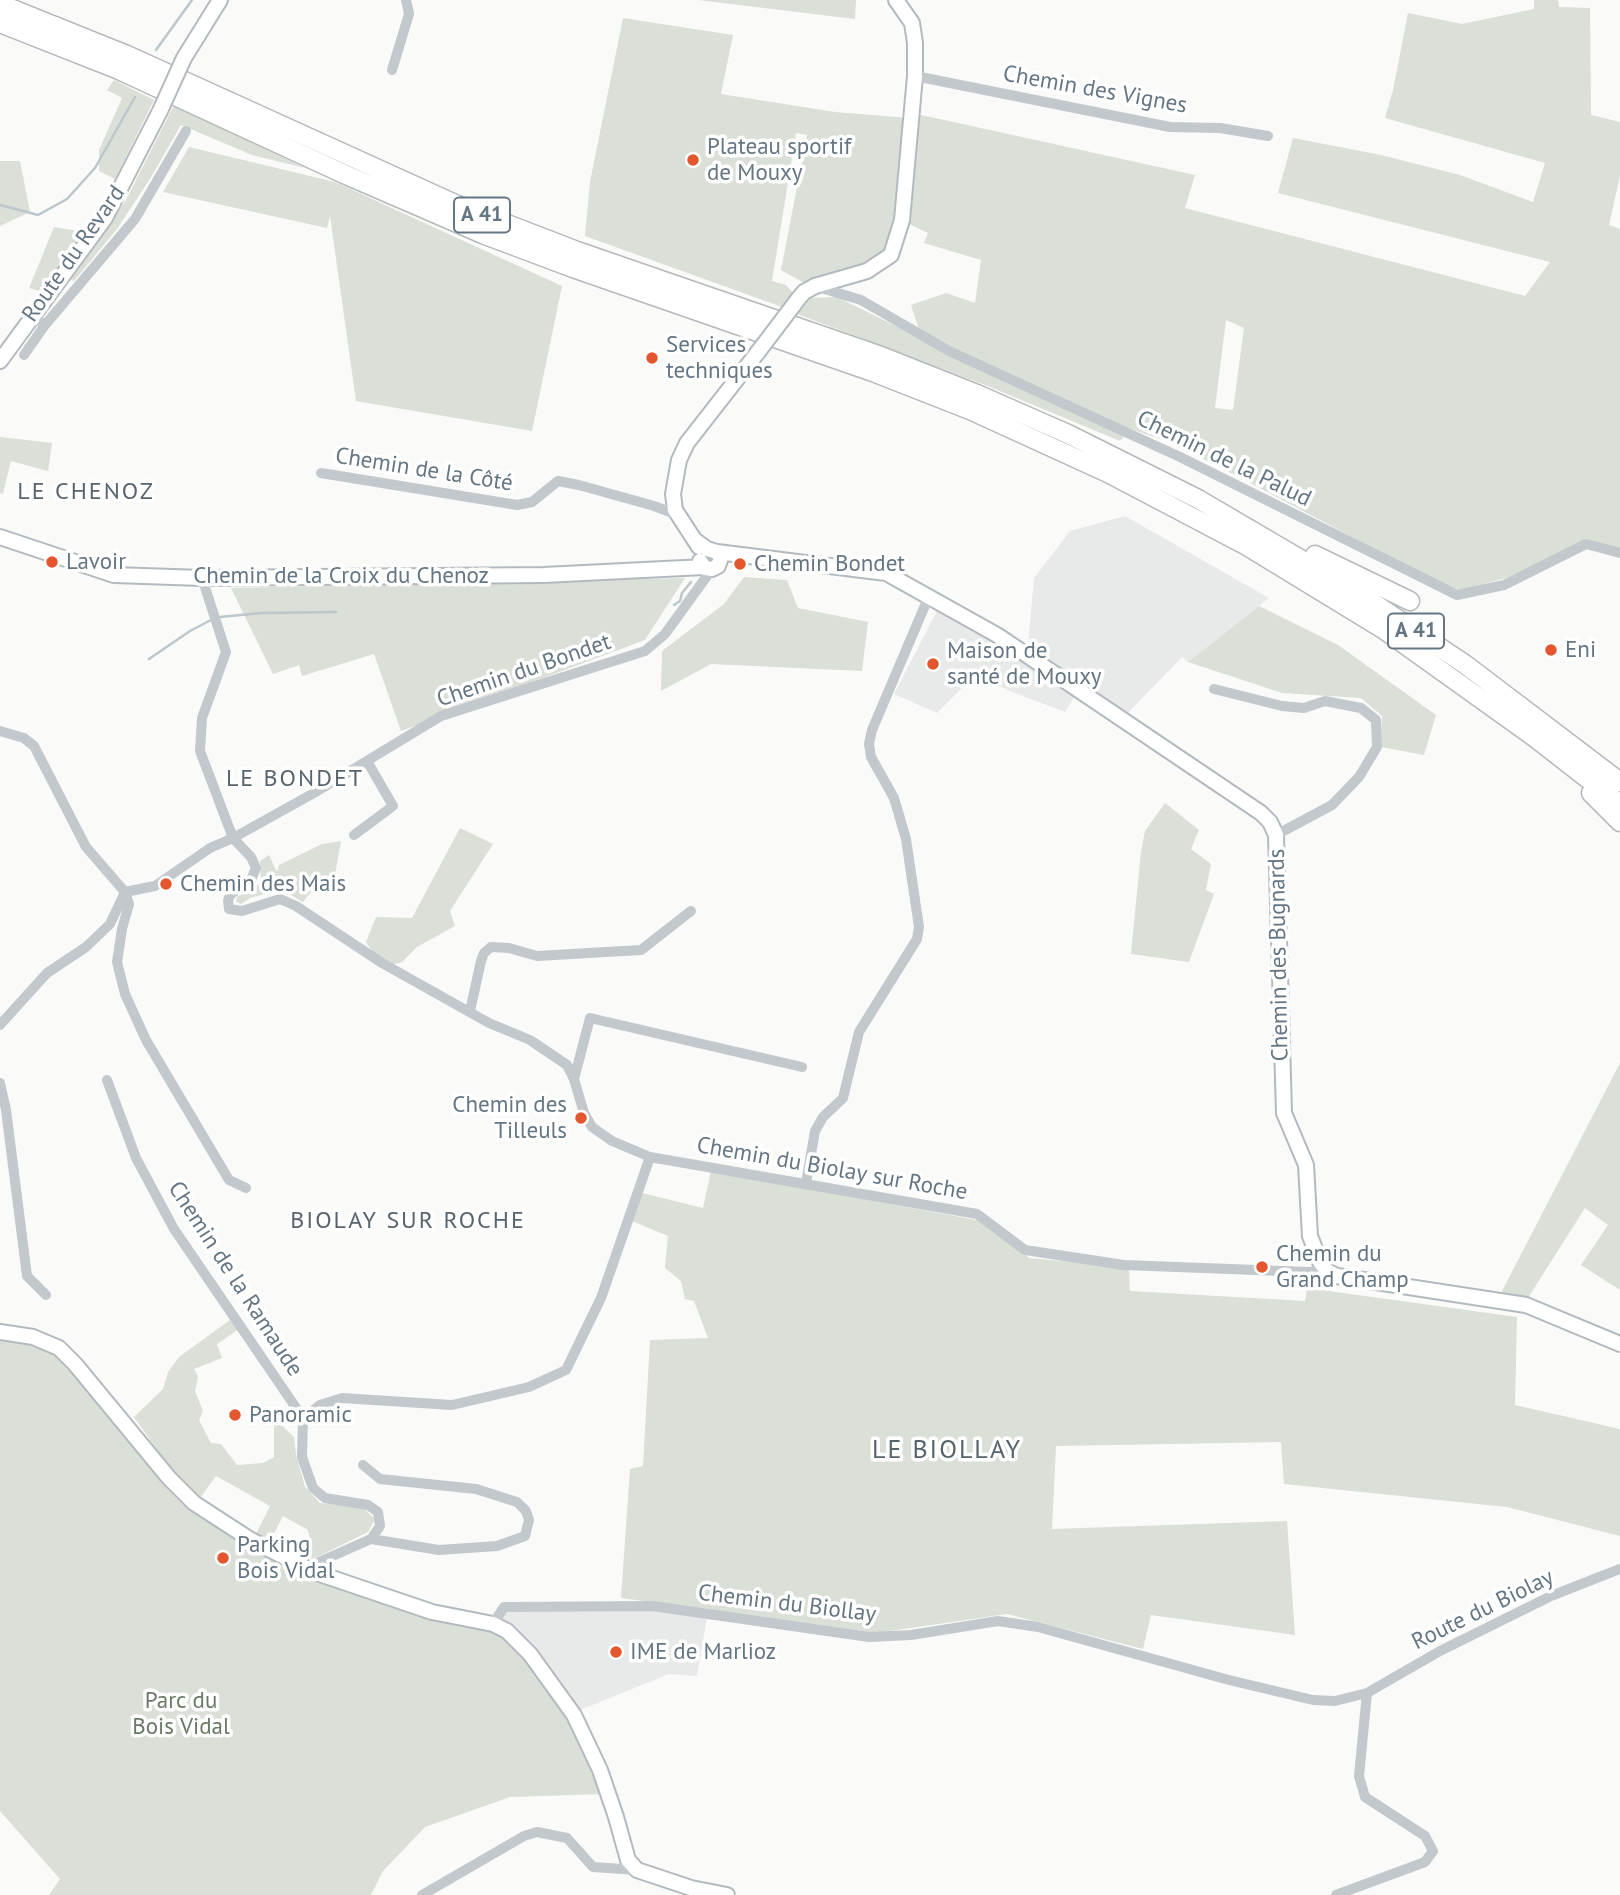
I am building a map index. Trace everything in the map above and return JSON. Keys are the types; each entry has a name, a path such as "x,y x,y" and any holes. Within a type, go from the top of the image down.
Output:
{"highway":[{"name":"A 41","path":"0,4 127,55 468,209 577,251 843,342 977,394 1068,434 1198,499 1308,562 1408,625 1540,719 1620,782"},
{"name":"A 41","path":"0,23 119,70 344,174 485,235 572,268 873,372 970,410 1060,450 1185,512 1383,629 1534,737 1620,804"},
{"path":"1198,499 1410,601"},
{"path":"1534,737 1620,822"}],"street":[{"name":"Route du Revard","path":"0,361 105,218 160,111 211,0"},
{"name":"Route du Revard","path":"184,58 220,0"},
{"path":"392,69 409,14 406,0"},
{"path":"705,559 678,516 673,494 678,460 687,443 804,292 815,286 867,271 891,255 902,220 915,76 912,23 896,0"},
{"name":"Chemin des Vignes","path":"915,76 1170,127 1220,128 1268,136"},
{"path":"24,355 44,325 135,219 186,131"},
{"name":"Chemin de la Palud","path":"815,286 861,300 949,351 1180,457 1457,595 1504,584 1586,544 1620,552"},
{"path":"33,315 44,325"},
{"name":"Route du Revard","path":"0,373 18,336"},
{"name":"Chemin de la Côté","path":"321,473 517,505 532,502 558,481 642,503 678,516"},
{"name":"Chemin de la Croix du Chenoz","path":"0,537 114,575 202,578 544,575 705,559"},
{"name":"Chemin des Bugnards","path":"705,559 735,555 886,573 997,635 1261,813 1270,822 1276,835 1284,1113 1306,1165 1310,1236 1315,1250 1330,1271"},
{"name":"Chemin du Bondet","path":"125,892 155,886 210,848 233,838 441,716 645,651 665,634 699,585 705,559"},
{"path":"202,578 226,652 202,718 200,751 233,838 251,856 256,868 251,880 230,895 229,909 242,911 281,899 296,905 382,963 489,1023 545,1048 567,1065 574,1079"},
{"path":"806,1183 815,1131 823,1117 843,1098 859,1032 917,939 919,927 906,839 894,798 871,757 869,744 872,730 929,596"},
{"path":"1214,689 1293,707 1304,708 1325,701 1361,708 1376,720 1377,747 1359,777 1332,805 1276,835"},
{"path":"0,731 24,738 34,746 86,847 125,892 129,904 117,962 125,994 146,1040 229,1180 246,1188"},
{"path":"354,835 393,806 367,761"},
{"path":"0,1025 47,973 86,947 110,924 125,892"},
{"path":"470,1011 481,961 484,953 491,947 509,948 537,957 641,950 691,911"},
{"path":"574,1079 590,1018 802,1067"},
{"name":"Chemin du Biolay sur Roche","path":"574,1079 584,1113 592,1127 612,1141 650,1157 977,1214 1025,1250 1124,1265 1330,1271"},
{"name":"Chemin de la Ramaude","path":"107,1080 136,1158 174,1228 303,1418"},
{"path":"0,1083 6,1110 27,1276 46,1295"},
{"path":"313,1570 370,1538 380,1526 378,1512 368,1505 325,1498 313,1488 302,1457 303,1418 320,1405 342,1398 452,1405 529,1387 566,1370 601,1298 650,1157"},
{"path":"1330,1271 1526,1305 1620,1343"},
{"path":"0,1332 33,1336 59,1348 169,1478 194,1503 251,1540 313,1570 432,1612 495,1622 507,1631 530,1654 574,1715 600,1770 632,1865"},
{"path":"363,1465 380,1479 475,1489 517,1502 526,1511 529,1520 525,1536 497,1546 439,1550 370,1538"},
{"name":"Route du Biolay","path":"1367,1693 1440,1651 1551,1595 1620,1569"},
{"name":"Chemin du Biollay","path":"495,1622 504,1607 652,1606 869,1637 911,1635 998,1621 1038,1627 1229,1680 1313,1700 1335,1701 1367,1693"},
{"path":"1336,1895 1425,1862 1433,1851 1425,1836 1365,1797 1360,1776 1367,1693"},
{"path":"422,1895 524,1836 537,1832 567,1838 589,1864 602,1868 632,1865 659,1880 704,1893 727,1895"}],"shaded area":[{"path":"1125,516 1269,598 1188,662 1182,657 1125,716 1074,697 1065,712 975,675 937,713 894,694 937,611 1028,645 1034,578 1070,531"},
{"name":"IME de Marlioz","path":"509,1610 661,1610 707,1617 697,1676 669,1674 575,1712 503,1624 501,1618"}],"green space":[{"path":"698,0 856,0 855,19"},
{"path":"1534,0 1558,0 1559,7 1590,8 1591,115 1620,122 1620,176 1609,225 1620,229 1620,556 1586,544 1506,578 1461,590 1439,583 1220,467 1163,440 1131,429 1120,441 990,387 797,314 811,298 837,297 922,339 911,305 946,293 975,303 981,260 924,243 928,233 907,223 917,114 1195,175 1185,208 1525,296 1550,262 1278,193 1293,138 1381,155 1460,175 1533,202 1545,163 1385,118 1408,13 1462,24 1534,9","holes":["1226,320 1244,328 1233,410 1215,408"]},
{"path":"623,18 733,35 721,94 835,112 909,118 897,224 885,254 868,267 804,283 781,270 807,135 796,133 772,281 786,285 793,293 782,307 585,236 590,182"},
{"path":"114,80 154,100 115,179 99,171 99,150 122,98 107,90"},
{"path":"174,105 305,168 252,155 181,125 117,229 74,281 70,279 126,200"},
{"path":"189,147 335,182 562,286 532,431 356,401 330,216 327,228 163,192"},
{"path":"0,161 20,161 30,212 0,226"},
{"path":"54,227 85,232 42,292 29,288"},
{"path":"0,437 52,443 48,471 11,461 3,493 0,494"},
{"path":"744,577 787,580 798,608 868,622 862,671 711,664 661,691 662,651 724,604"},
{"path":"685,578 645,640 401,731 374,654 302,676 299,665 273,674 231,588"},
{"path":"1259,606 1338,645 1436,715 1424,755 1381,747 1382,716 1361,698 1282,693 1188,662"},
{"path":"1165,803 1199,830 1191,849 1211,864 1206,890 1214,894 1189,962 1131,954 1145,831"},
{"path":"460,828 493,844 450,911 455,926 417,947 402,962 392,965 376,957 366,942 376,917 412,918"},
{"path":"341,841 335,875 319,882 303,902 286,892 250,898 241,904 236,902 237,897 261,881 260,861 269,855 277,872 279,865 322,844"},
{"path":"1620,1063 1620,1290 1581,1265 1608,1225 1585,1208 1526,1301 1500,1295"},
{"path":"711,1171 982,1221 1029,1258 1129,1267 1130,1291 1305,1301 1307,1288 1517,1317 1515,1405 1620,1429 1620,1536 1507,1507 1284,1484 1281,1442 1056,1446 1052,1529 1287,1521 1295,1635 1151,1615 1143,1649 1007,1614 876,1633 621,1598 630,1469 643,1466 650,1340 708,1338 694,1301 685,1299 681,1281 665,1268 668,1236 632,1221 642,1193 703,1208"},
{"path":"230,1320 239,1329 217,1344 222,1358 194,1369 198,1377 195,1391 203,1411 199,1420 211,1443 221,1444 237,1465 263,1463 274,1457 274,1418 294,1437 305,1487 320,1503 362,1507 375,1519 368,1532 313,1559 305,1555 312,1549 308,1530 283,1516 268,1545 255,1536 270,1506 216,1476 200,1498 172,1471 134,1417 163,1389 168,1372 179,1357"},
{"name":"Parc du Bois Vidal","path":"0,1338 37,1344 56,1352 234,1537 315,1579 502,1633 552,1687 572,1716 605,1794 510,1797 425,1827 383,1871 371,1895 49,1895 60,1879 0,1811"}],"waterway":[{"path":"156,50 192,0"},
{"path":"0,205 38,215 67,199 95,168 135,97"},
{"path":"674,605 680,601 682,593 691,582"},
{"path":"220,617 261,613 336,612"},
{"path":"149,659 211,620"}],"place":[{"name":"Plateau sportif de Mouxy","path":"693,160"},
{"name":"Services techniques","path":"652,358"},
{"name":"Lavoir","path":"52,562"},
{"name":"Chemin Bondet","path":"740,564"},
{"name":"Eni","path":"1551,650"},
{"name":"Maison de santé de Mouxy","path":"933,664"},
{"name":"Chemin des Mais","path":"166,884"},
{"name":"Chemin des Tilleuls","path":"581,1118"},
{"name":"Chemin du Grand Champ","path":"1262,1267"},
{"name":"Panoramic","path":"235,1415"},
{"name":"Parking Bois Vidal","path":"223,1558"},
{"name":"IME de Marlioz","path":"616,1652"}],"district":[{"name":"LE CHENOZ","path":"86,492"},
{"name":"LE BONDET","path":"295,779"},
{"name":"BIOLAY SUR ROCHE","path":"408,1221"},
{"name":"LE BIOLLAY","path":"947,1451"}]}
